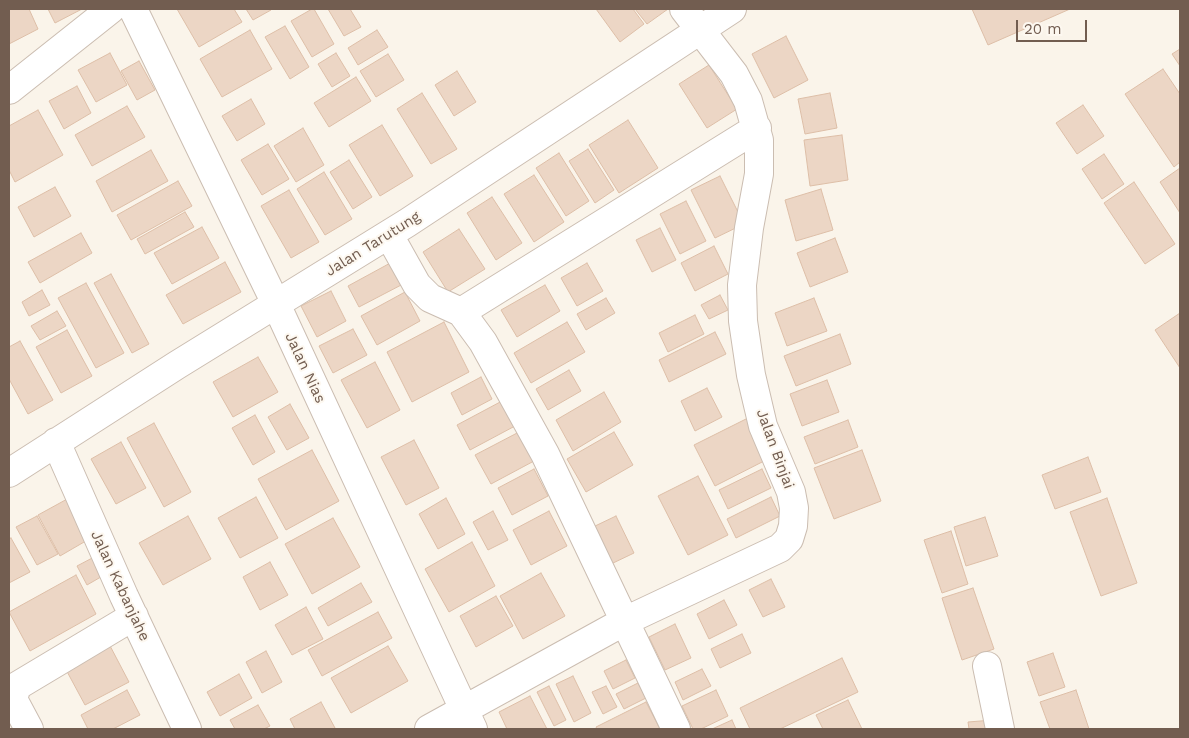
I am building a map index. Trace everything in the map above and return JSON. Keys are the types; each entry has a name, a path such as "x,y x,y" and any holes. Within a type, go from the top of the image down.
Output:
{"street":[{"path":"9,90 111,9"},
{"name":"Jalan Binjai","path":"429,729 468,720 624,621 780,548 789,539 793,526 794,508 791,492 763,426 743,321 742,284 758,174 760,140 748,101 734,74 684,9"},
{"name":"Jalan Tarutung","path":"9,473 276,304 389,235 732,9"},
{"name":"Jalan Nias","path":"143,12 468,720"},
{"path":"461,312 757,128"},
{"path":"389,235 417,285 430,298 461,312 483,342 545,454 676,729"},
{"name":"Jalan Kabanjahe","path":"56,442 187,729"},
{"path":"29,729 13,698 17,686 134,616"},
{"path":"987,666 1000,729"}],"building":[{"path":"9,9 29,9 38,29 9,44"},
{"path":"48,9 82,9 55,23"},
{"path":"177,9 234,9 242,22 199,47"},
{"path":"246,9 270,9 271,10 253,20"},
{"path":"314,9 334,44 312,57 291,21"},
{"path":"328,9 350,9 361,27 344,36"},
{"path":"596,9 633,9 644,24 620,42"},
{"path":"635,9 668,9 647,24"},
{"path":"972,9 1070,9 988,45"},
{"path":"285,26 309,67 290,79 265,37"},
{"path":"250,30 272,69 222,97 200,59"},
{"path":"377,30 388,47 358,65 348,48"},
{"path":"786,36 808,80 774,98 752,54"},
{"path":"1180,49 1180,66 1172,54"},
{"path":"110,53 127,85 96,102 78,70"},
{"path":"336,53 350,76 332,87 318,64"},
{"path":"388,54 404,80 376,97 360,71"},
{"path":"139,61 155,90 137,100 121,71"},
{"path":"709,65 737,109 707,128 679,84"},
{"path":"1163,69 1180,94 1180,162 1174,167 1125,94"},
{"path":"457,71 476,102 454,116 435,85"},
{"path":"356,77 371,101 329,127 314,103"},
{"path":"77,86 91,113 64,129 49,101"},
{"path":"422,93 457,149 431,164 397,109"},
{"path":"830,93 837,128 805,134 798,99"},
{"path":"251,99 265,124 237,141 222,116"},
{"path":"1083,105 1104,136 1077,154 1056,123"},
{"path":"127,106 145,137 92,166 75,135"},
{"path":"38,110 63,155 15,182 9,170 9,126"},
{"path":"628,120 658,168 619,193 589,145"},
{"path":"382,125 413,176 380,196 349,145"},
{"path":"303,128 324,165 296,182 274,146"},
{"path":"842,135 848,180 810,186 804,140"},
{"path":"268,144 289,179 262,195 241,160"},
{"path":"588,149 614,190 595,203 569,161"},
{"path":"151,150 168,181 112,212 96,181"},
{"path":"559,153 589,201 566,216 536,168"},
{"path":"1104,154 1124,184 1102,199 1082,169"},
{"path":"349,160 372,197 353,209 330,172"},
{"path":"1180,168 1180,213 1160,182"},
{"path":"324,172 352,219 325,235 297,189"},
{"path":"534,175 564,222 534,242 504,194"},
{"path":"720,176 744,224 715,238 691,190"},
{"path":"178,181 192,206 131,240 117,215"},
{"path":"1134,182 1175,244 1145,264 1104,203"},
{"path":"55,187 71,216 34,237 18,207"},
{"path":"821,189 833,230 796,241 785,200"},
{"path":"289,190 319,242 291,258 261,206"},
{"path":"492,197 522,243 496,260 467,213"},
{"path":"686,201 706,241 680,254 660,214"},
{"path":"185,212 194,227 145,254 137,239"},
{"path":"202,227 219,258 172,284 154,253"},
{"path":"660,228 676,260 652,272 636,240"},
{"path":"459,229 485,269 448,292 423,252"},
{"path":"81,233 92,253 40,283 28,262"},
{"path":"835,238 848,272 810,287 797,253"},
{"path":"714,246 728,274 695,291 681,263"},
{"path":"394,261 405,283 359,307 348,286"},
{"path":"225,262 241,292 183,324 166,295"},
{"path":"587,263 603,291 577,306 561,278"},
{"path":"111,274 149,344 132,353 94,283"},
{"path":"86,283 124,353 96,368 58,298"},
{"path":"545,285 560,311 517,337 501,310"},
{"path":"42,290 50,305 29,316 22,302"},
{"path":"331,291 346,321 317,337 301,306"},
{"path":"405,292 420,321 377,345 361,316"},
{"path":"720,295 728,310 709,319 701,305"},
{"path":"606,298 615,313 586,330 577,314"},
{"path":"814,298 827,331 787,346 775,313"},
{"path":"57,311 66,326 40,340 31,326"},
{"path":"1180,313 1180,368 1155,330"},
{"path":"695,315 704,334 668,352 659,333"},
{"path":"444,322 469,372 412,402 387,352"},
{"path":"567,322 585,352 531,383 514,353"},
{"path":"353,329 367,355 333,373 319,346"},
{"path":"67,330 92,376 61,393 36,347"},
{"path":"715,332 726,354 669,382 659,360"},
{"path":"840,334 851,364 796,386 784,356"},
{"path":"20,341 53,400 28,414 9,379 9,347"},
{"path":"258,357 278,392 233,417 213,382"},
{"path":"375,362 400,410 367,428 341,380"},
{"path":"569,370 581,391 548,410 536,389"},
{"path":"481,377 492,399 462,415 451,393"},
{"path":"827,380 839,412 802,426 790,394"},
{"path":"707,388 722,417 695,431 681,401"},
{"path":"604,392 621,422 573,451 556,420"},
{"path":"502,401 515,426 470,450 457,425"},
{"path":"290,404 309,438 287,450 268,417"},
{"path":"255,415 275,452 253,465 232,428"},
{"path":"748,418 768,459 715,486 694,445"},
{"path":"848,420 858,447 815,464 804,437"},
{"path":"154,423 191,492 164,507 127,438"},
{"path":"519,432 534,461 491,484 475,455"},
{"path":"614,432 633,465 586,492 567,459"},
{"path":"414,440 439,488 406,505 381,457"},
{"path":"121,442 146,488 116,504 91,459"},
{"path":"312,450 339,501 286,530 258,479"},
{"path":"862,450 881,501 834,519 814,468"},
{"path":"1088,457 1101,492 1055,509 1042,475"},
{"path":"534,469 548,496 512,515 498,488"},
{"path":"762,469 771,488 728,509 719,490"},
{"path":"698,476 728,535 688,555 658,496"},
{"path":"256,497 278,538 240,558 218,518"},
{"path":"771,497 780,516 736,538 727,519"},
{"path":"69,498 91,538 60,556 38,515"},
{"path":"446,498 465,534 438,549 419,514"},
{"path":"1107,498 1137,583 1101,596 1070,512"},
{"path":"493,511 508,540 488,550 473,522"},
{"path":"549,511 567,546 531,565 513,530"},
{"path":"37,516 58,554 37,565 16,527"},
{"path":"188,516 211,559 163,585 139,543"},
{"path":"616,516 634,553 611,564 593,527"},
{"path":"985,517 998,556 966,566 954,527"},
{"path":"333,518 360,567 312,594 285,544"},
{"path":"951,531 968,584 942,593 924,540"},
{"path":"11,538 30,572 9,583 9,539"},
{"path":"472,542 495,586 449,612 425,569"},
{"path":"96,556 106,574 87,585 77,566"},
{"path":"270,562 288,595 260,610 243,577"},
{"path":"541,573 565,616 523,639 500,596"},
{"path":"76,575 96,614 30,651 9,612"},
{"path":"771,579 785,607 763,617 749,590"},
{"path":"361,583 372,602 328,626 318,608"},
{"path":"973,588 994,649 962,660 942,598"},
{"path":"496,596 513,626 476,647 460,616"},
{"path":"724,600 737,625 709,639 697,614"},
{"path":"306,607 323,639 292,655 275,625"},
{"path":"378,612 392,638 322,676 308,650"},
{"path":"675,624 691,658 665,670 649,637"},
{"path":"742,634 751,653 720,668 711,649"},
{"path":"108,642 129,682 85,705 64,666"},
{"path":"388,646 408,681 351,713 331,678"},
{"path":"266,651 282,682 262,693 246,662"},
{"path":"1053,653 1065,687 1039,696 1027,662"},
{"path":"842,658 858,692 780,729 750,729 740,708"},
{"path":"626,660 635,678 613,689 604,671"},
{"path":"702,669 711,686 683,700 675,682"},
{"path":"239,674 252,698 220,716 207,692"},
{"path":"573,676 591,713 574,722 556,684"},
{"path":"638,683 646,698 624,709 616,694"},
{"path":"549,686 566,720 554,726 537,692"},
{"path":"606,686 617,707 603,714 592,692"},
{"path":"127,690 140,715 113,729 88,729 81,715"},
{"path":"716,690 728,716 701,729 693,729 682,706"},
{"path":"1076,690 1089,729 1050,729 1040,702"},
{"path":"530,696 547,729 507,729 499,712"},
{"path":"848,700 862,729 823,729 816,715"},
{"path":"321,702 335,728 295,729 290,719"},
{"path":"646,702 660,729 597,729 596,727"},
{"path":"258,705 270,726 264,729 235,729 230,720"},
{"path":"732,720 736,729 712,729"},
{"path":"993,720 994,729 969,729 968,722"}]}
